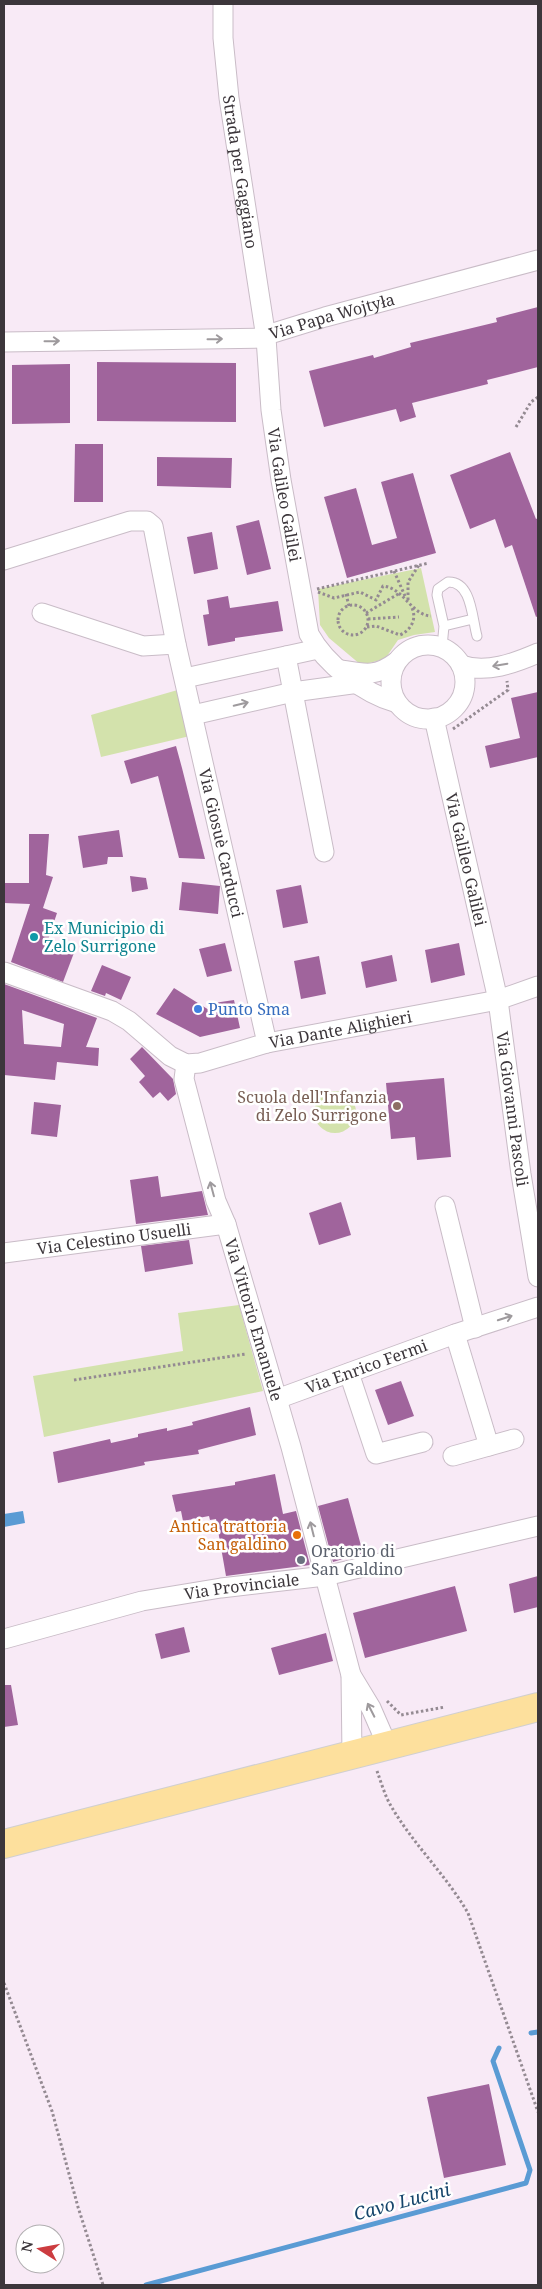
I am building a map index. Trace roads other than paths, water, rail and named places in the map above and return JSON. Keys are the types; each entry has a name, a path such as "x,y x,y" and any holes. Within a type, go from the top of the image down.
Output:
{"main road":[{"path":"4,1844 538,1706"}],"street":[{"name":"Strada per Gaggiano","path":"223,4 223,38 229,98 266,338"},
{"name":"Via Papa Wojtyła","path":"4,342 266,338 270,334 332,315 538,260"},
{"name":"Via Galileo Galilei","path":"266,338 271,410 308,592 309,634 318,649 338,667 384,699 397,703"},
{"name":"Via Giosuè Carducci","path":"4,560 130,520 146,521 153,526 176,644 267,1043"},
{"path":"42,613 143,646 176,644"},
{"path":"316,688 338,667 373,674 384,671 408,650 425,644 442,647 456,658 461,665 465,682 461,699 450,712 434,718 417,717 397,703 391,687 392,670 396,662"},
{"path":"185,678 318,649"},
{"path":"461,665 475,668 506,664 538,653"},
{"path":"286,656 324,852"},
{"path":"193,715 293,692 359,683"},
{"name":"Via Galileo Galilei","path":"434,718 498,1000"},
{"path":"4,972 112,1011 130,1021 170,1056 186,1064"},
{"name":"Via Dante Alighieri","path":"186,1064 200,1063 267,1043 498,1000 538,986"},
{"name":"Via Giovanni Pascoli","path":"498,1000 521,1174 538,1277"},
{"name":"Via Vittorio Emanuele","path":"186,1064 184,1079 216,1201 226,1224 277,1399 351,1674"},
{"path":"446,1206 475,1328"},
{"name":"Via Celestino Usuelli","path":"4,1253 226,1224"},
{"name":"Via Enrico Fermi","path":"277,1399 455,1334 538,1307"},
{"path":"455,1334 489,1446"},
{"path":"349,1373 376,1454 423,1442"},
{"path":"453,1456 514,1439"},
{"name":"Via Provinciale","path":"4,1639 142,1601 221,1588 326,1576 538,1526"},
{"path":"351,1674 369,1751"},
{"path":"351,1674 372,1708 369,1751"}],"lane":[{"path":"442,647 444,626 437,595 438,589 448,582 454,582 466,591 477,636"},
{"path":"444,626 472,620"}],"water":[{"path":"23,1511 25,1523 4,1527 4,1514"}],"waterway":[{"name":"Cavo Lucini","path":"531,2033 538,2032"},
{"name":"Cavo Lucini","path":"146,2285 526,2183 530,2170 493,2061 499,2048"}],"place":[{"name":"Ex Municipio di Zelo Surrigone","path":"34,937"},
{"name":"Punto Sma","path":"198,1009"},
{"name":"Scuola dell'Infanzia di Zelo Surrigone","path":"397,1106"},
{"name":"Antica trattoria San galdino","path":"297,1535"},
{"name":"Oratorio di San Galdino","path":"301,1560"}]}
